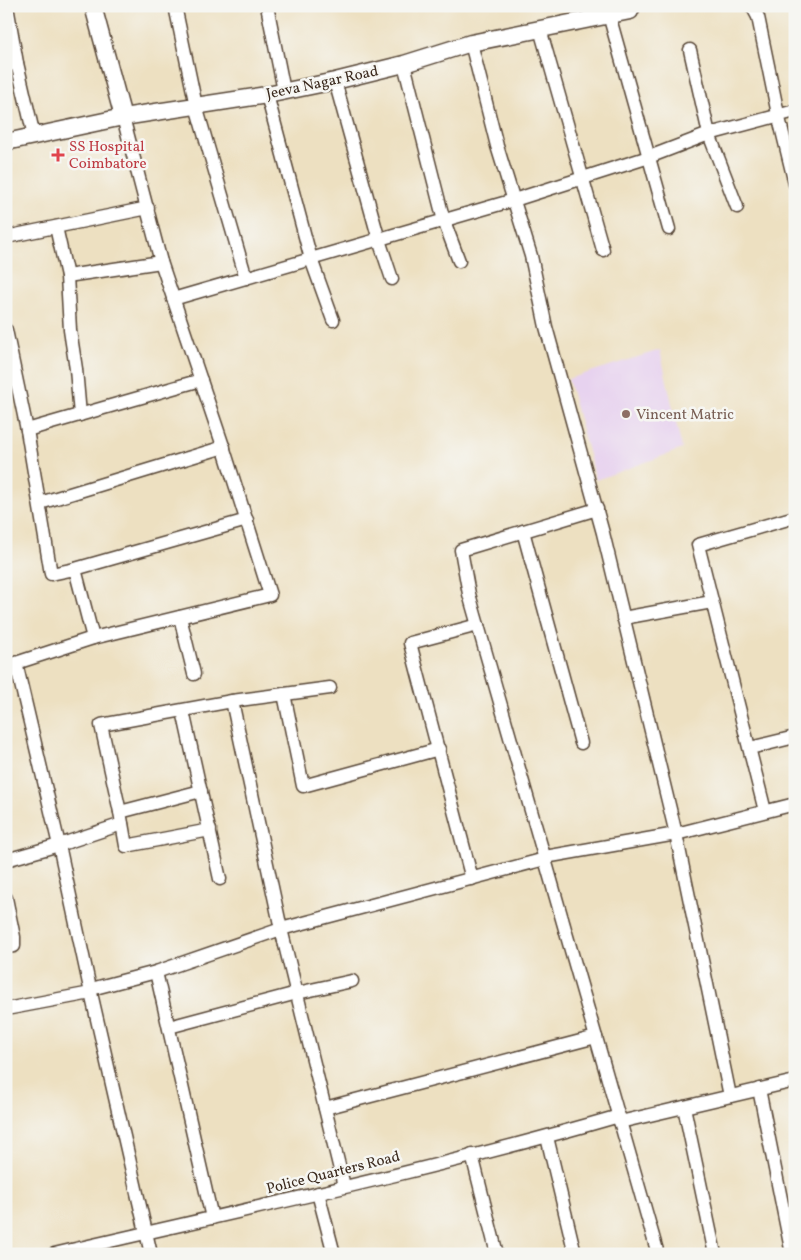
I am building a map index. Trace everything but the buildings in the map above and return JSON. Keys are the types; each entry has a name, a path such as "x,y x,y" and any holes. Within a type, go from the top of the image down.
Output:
{"street":[{"path":"7,6 12,64 34,136"},
{"path":"93,6 161,262 224,447 270,595 93,638 11,664 59,845 151,1254"},
{"path":"175,6 196,106 246,278"},
{"path":"267,6 284,91"},
{"name":"Jeeva Nagar Road","path":"6,142 123,117 267,95 335,81 404,64 471,43 630,11 632,6"},
{"path":"752,6 758,17 795,184"},
{"path":"609,15 669,229"},
{"path":"540,29 603,250"},
{"path":"471,43 497,146 531,256 546,327 597,509 676,834 730,1096"},
{"path":"690,50 709,134 736,207"},
{"path":"404,64 444,221 459,261"},
{"path":"335,81 378,240 392,280"},
{"path":"267,95 311,259 333,320"},
{"path":"173,299 514,200 649,157 709,134 795,111"},
{"path":"6,237 148,208"},
{"path":"56,227 67,276 70,330 80,414"},
{"path":"67,276 161,262"},
{"path":"6,330 8,352 27,430 51,574 76,569 246,520"},
{"path":"27,430 201,380"},
{"path":"40,503 224,447"},
{"path":"597,509 461,550 469,594 658,1254"},
{"path":"765,811 698,545 795,517"},
{"path":"523,531 581,743"},
{"path":"76,569 93,638"},
{"path":"623,618 712,602"},
{"path":"180,617 194,674"},
{"path":"472,879 410,643 478,625"},
{"path":"210,830 126,846 101,725 232,701 330,688"},
{"path":"284,694 303,786 439,749"},
{"path":"232,701 281,929 344,1186"},
{"path":"183,711 220,879"},
{"path":"750,748 795,737"},
{"path":"6,860 59,845 121,818 201,791"},
{"path":"6,1009 91,991 156,972 281,929 545,858 676,834 795,804"},
{"path":"6,898 14,937 14,946 6,947"},
{"path":"156,972 212,1218"},
{"path":"169,1027 352,981"},
{"path":"325,1108 596,1037"},
{"name":"Police Quarters Road","path":"54,1254 318,1193 547,1136 795,1081"},
{"path":"759,1089 792,1254"},
{"path":"684,1107 715,1254"},
{"path":"547,1136 575,1254"},
{"path":"472,1155 497,1254"},
{"path":"318,1193 334,1254"}],"shaded area":[{"name":"Vincent Matric","path":"660,350 682,449 596,480 568,379"}],"place":[{"name":"SS Hospital Coimbatore","path":"58,155"},
{"name":"Vincent Matric","path":"626,414"}]}
